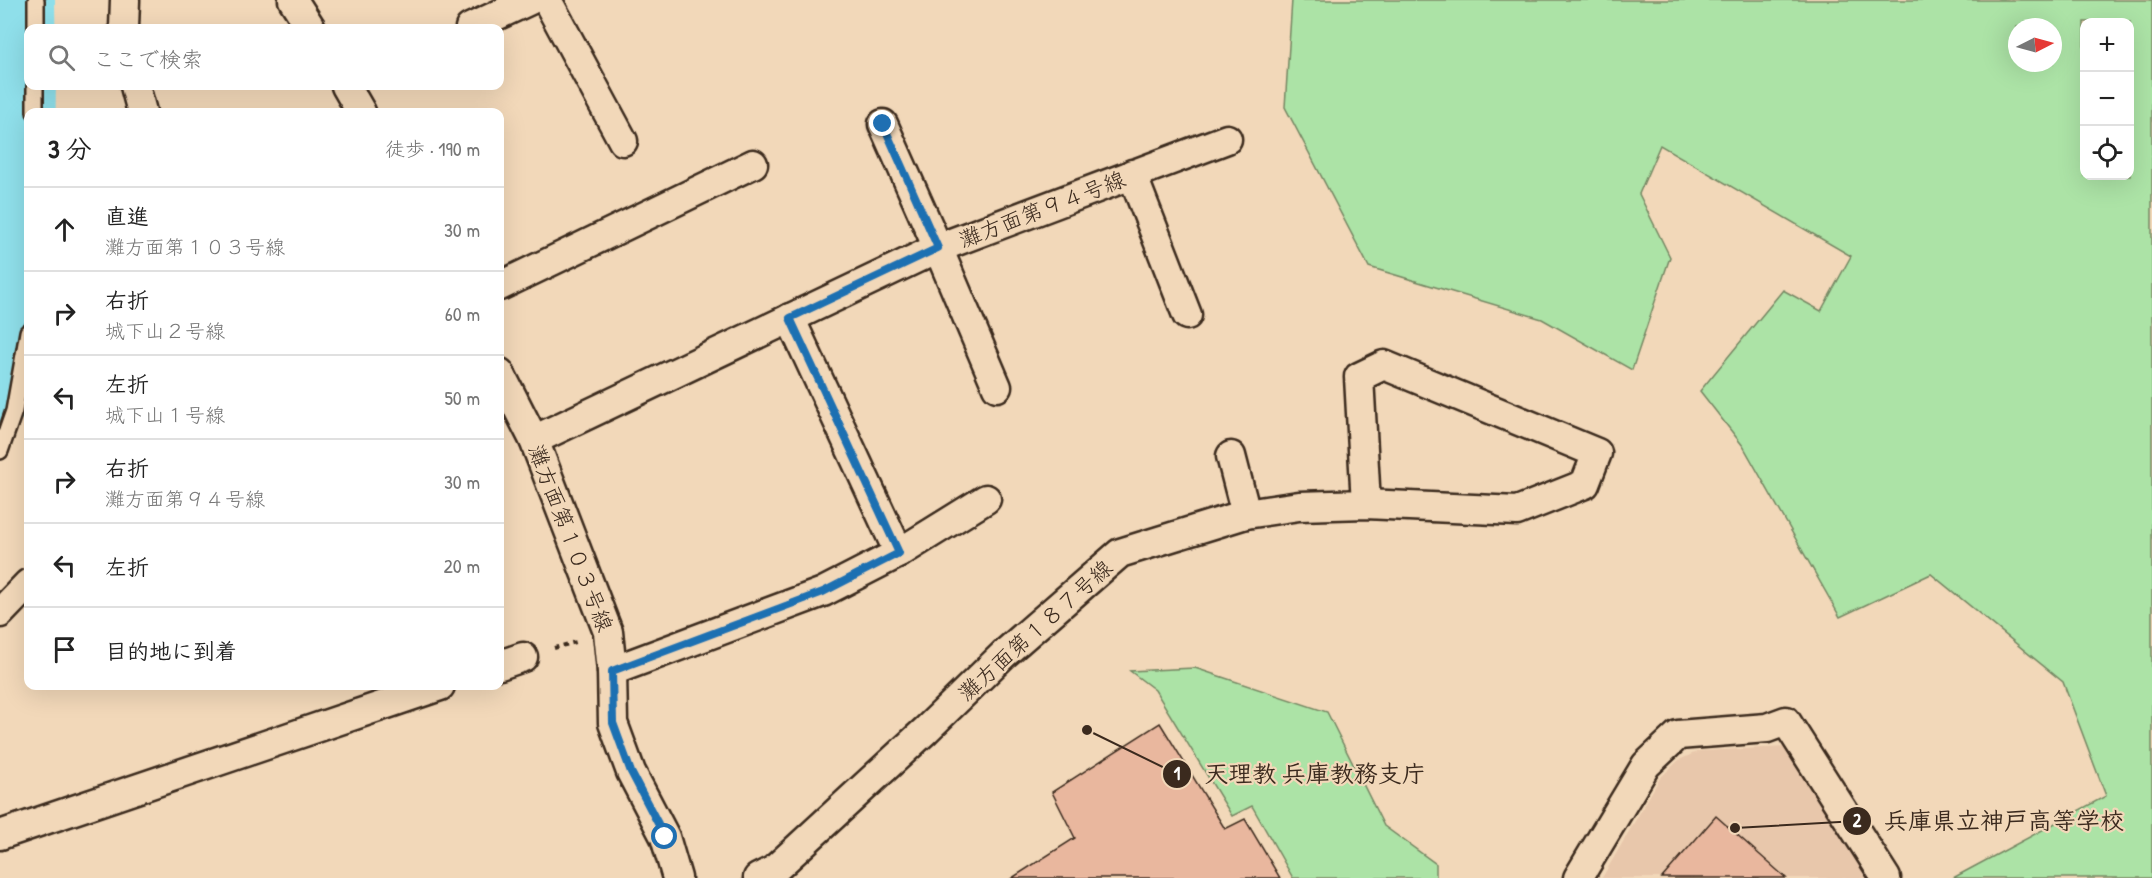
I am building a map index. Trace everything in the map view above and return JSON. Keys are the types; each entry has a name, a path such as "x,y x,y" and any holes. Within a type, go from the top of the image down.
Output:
{"street":[{"path":"124,24 125,0"},
{"path":"294,0 309,24"},
{"path":"479,24 530,0"},
{"path":"547,0 623,141"},
{"path":"136,90 141,108"},
{"path":"349,90 359,108"},
{"path":"883,124 997,387"},
{"name":"灘方面第９４号線","path":"534,440 938,248 1227,139"},
{"path":"504,284 753,164"},
{"path":"1132,174 1188,315"},
{"path":"790,318 899,553"},
{"name":"灘方面第１８７号線","path":"758,878 774,870 926,730 1004,654 1120,553 1246,514 1299,506 1366,504 1517,511 1585,484 1597,453 1384,365 1359,377 1366,504"},
{"name":"灘方面第１０３号線","path":"504,381 534,440 608,632 612,671 613,723 631,772 665,837 677,878"},
{"path":"1231,456 1246,514"},
{"path":"612,671 823,592 899,553 986,500"},
{"path":"0,613 24,588"},
{"path":"0,835 428,690"},
{"path":"1578,878 1646,765 1678,735 1767,728 1786,721 1886,878"}],"lane":[{"path":"36,0 36,24"},
{"path":"35,90 35,108"},
{"path":"0,451 14,411 24,355"}],"path":[{"path":"511,661 608,632"}],"shaded area":[{"path":"1789,747 1868,878 1602,878 1660,778 1679,760 1699,751"}],"green space":[{"path":"1292,0 2152,0 2152,878 1953,878 2106,796 2063,682 1931,574 1840,617 1743,446 1700,391 1783,290 1821,311 1851,256 1660,145 1639,194 1670,257 1632,370 1542,319 1369,267 1285,107"},
{"path":"1195,668 1327,712 1384,826 1436,864 1436,878 1293,878 1252,806 1232,816 1155,690 1130,671"}],"building":[{"path":"1160,723 1225,829 1245,819 1280,878 1012,878 1075,838 1052,792"},
{"path":"1716,816 1786,878 1662,878"}],"waterway":[{"path":"0,395 20,326 22,0"}],"place":[{"name":"天理教 兵庫教務支庁","path":"1087,730"},
{"name":"兵庫県立神戸高等学校","path":"1735,828"}],"route":[{"path":"665,837 631,772 613,723 612,671 823,592 899,553 790,318 938,248 883,124"}]}
